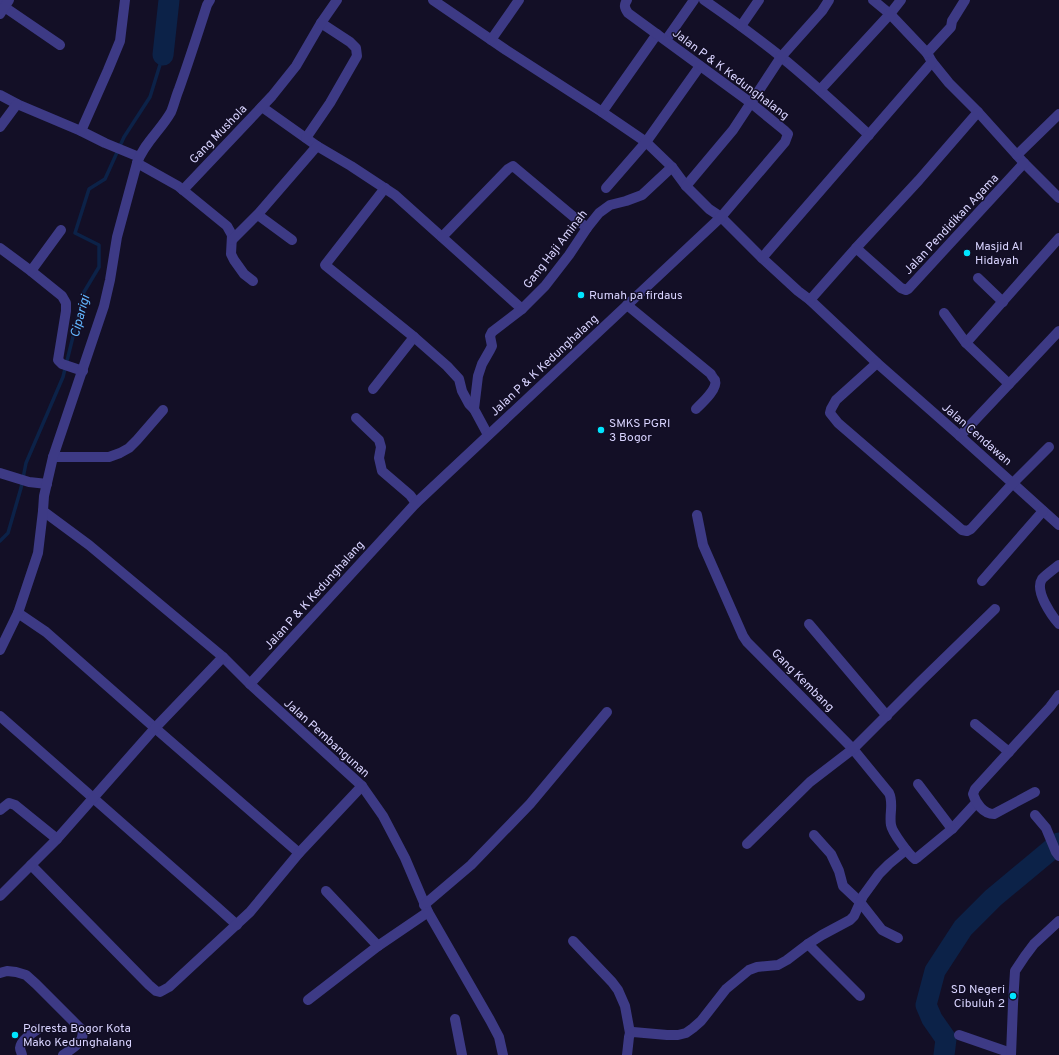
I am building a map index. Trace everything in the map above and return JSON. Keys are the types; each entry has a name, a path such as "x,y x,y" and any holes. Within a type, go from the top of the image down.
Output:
{"street":[{"path":"81,131 120,41 125,0"},
{"path":"0,650 18,613 38,552 44,496 53,457 80,370 104,306 117,237 136,158 171,112 210,0"},
{"name":"Gang Mushola","path":"183,190 272,96 296,66 321,23 337,0"},
{"name":"Jalan Cendawan","path":"433,0 646,142 672,167 686,186 710,209 721,217 762,258 810,300 877,363 1059,525"},
{"path":"491,40 519,0"},
{"name":"Jalan P & K Kedunghalang","path":"250,684 416,502 721,217 785,142 788,134 784,130 751,103 628,13 624,5 627,0"},
{"path":"666,40 694,0"},
{"path":"704,0 781,57 869,135"},
{"path":"740,26 760,0"},
{"path":"686,186 733,130 781,57 822,11 829,0"},
{"path":"873,0 890,14 927,53 948,83 978,112 1024,163 1059,198"},
{"path":"820,90 901,0"},
{"path":"927,53 951,27 952,21 965,0"},
{"path":"3,6 60,45"},
{"path":"306,138 330,103 358,56 356,48 350,42 321,23"},
{"path":"602,112 657,34"},
{"path":"762,258 932,62"},
{"path":"606,188 646,142 700,66"},
{"path":"0,95 17,104 81,131 136,158 178,186 227,226 232,235 231,254 244,274 253,281"},
{"path":"0,127 17,104"},
{"path":"262,107 317,146 395,195 522,309"},
{"path":"810,300 919,180 978,112"},
{"path":"1017,155 1059,114"},
{"path":"232,240 258,215 317,146"},
{"name":"Jalan Pendidikan Agama","path":"856,248 901,288 906,290 1024,163"},
{"path":"442,237 508,169 513,166 587,228"},
{"name":"Gang Haji Aminah","path":"474,409 478,376 482,364 492,346 490,336 492,332 522,309 545,286 599,213 610,205 642,195 672,167"},
{"path":"385,188 325,265 414,337 459,379 462,391 488,435"},
{"path":"258,215 292,240"},
{"path":"31,271 61,230"},
{"path":"966,343 1059,238"},
{"path":"0,248 62,296 66,303 66,311 58,360 62,364 80,370"},
{"path":"978,278 1003,302"},
{"path":"627,305 711,374 714,379 714,389 696,409"},
{"path":"944,312 966,343 1009,384"},
{"path":"960,436 1059,331"},
{"path":"373,389 414,337"},
{"path":"877,363 839,396 833,404 830,413 838,423 962,530 967,531 971,529 1013,483 1049,447"},
{"path":"53,457 110,457 120,453 129,448 163,410"},
{"path":"356,418 379,440 381,447 379,458 382,471 416,502"},
{"path":"0,473 29,482 47,484"},
{"name":"Jalan Pembangunan","path":"43,511 89,545 223,657 250,684 362,786 383,816 398,844 426,909 499,1037 503,1055"},
{"path":"982,581 1043,512"},
{"name":"Gang Kembang","path":"697,515 702,545 743,636 747,642 853,749 889,793 892,798 891,824 893,830 906,850"},
{"path":"1059,565 1041,580 1040,587 1042,599 1059,624"},
{"path":"747,844 810,782 853,749 995,609"},
{"path":"18,613 46,632 299,853"},
{"path":"809,624 887,716"},
{"path":"0,896 57,839 155,728 223,657"},
{"path":"1035,792 994,814 989,814 976,803 973,794 975,789 1050,707 1059,695"},
{"path":"308,1000 426,909 472,865 530,804 607,712"},
{"path":"0,716 217,908 238,924"},
{"path":"975,724 1009,752"},
{"path":"918,784 952,829"},
{"path":"31,866 156,991 160,992 170,987 250,912 299,853 362,786"},
{"path":"0,810 9,803 15,805 57,839"},
{"path":"630,1034 633,1032 667,1035 686,1033 700,1021 726,989 748,970 758,967 778,965 822,935 850,920 854,916 860,902 879,874 889,864 906,850 915,859 952,829 976,803"},
{"path":"1035,815 1046,828 1057,852"},
{"path":"814,835 831,854 843,886 860,902 882,930 898,938"},
{"path":"326,891 378,946"},
{"path":"959,1035 1011,1054 1015,971 1034,944 1059,922"},
{"path":"573,941 618,990 625,1006 630,1034 628,1036 627,1055"},
{"path":"808,944 860,996"},
{"path":"0,973 7,971 26,975 82,1030 84,1034 83,1038 79,1043 63,1055"},
{"path":"455,1019 462,1055"},
{"path":"22,1055 20,1048 22,1043 38,1029"}],"waterway":[{"name":"Ciparigi","path":"163,55 169,0"},
{"name":"Ciparigi","path":"0,541 8,533 21,488 26,463 63,377 84,292 99,267 99,245 75,233 89,189 105,179 124,137 150,97 163,55"},
{"path":"944,1055 946,1039 932,1019 926,1005 935,971 963,928 993,898 1059,843"}],"place":[{"name":"Masjid Al Hidayah","path":"967,253"},
{"name":"Rumah pa firdaus","path":"581,295"},
{"name":"SMKS PGRI 3 Bogor","path":"601,430"},
{"name":"SD Negeri Cibuluh 2","path":"1013,996"},
{"name":"Polresta Bogor Kota Mako Kedunghalang","path":"15,1035"}]}
